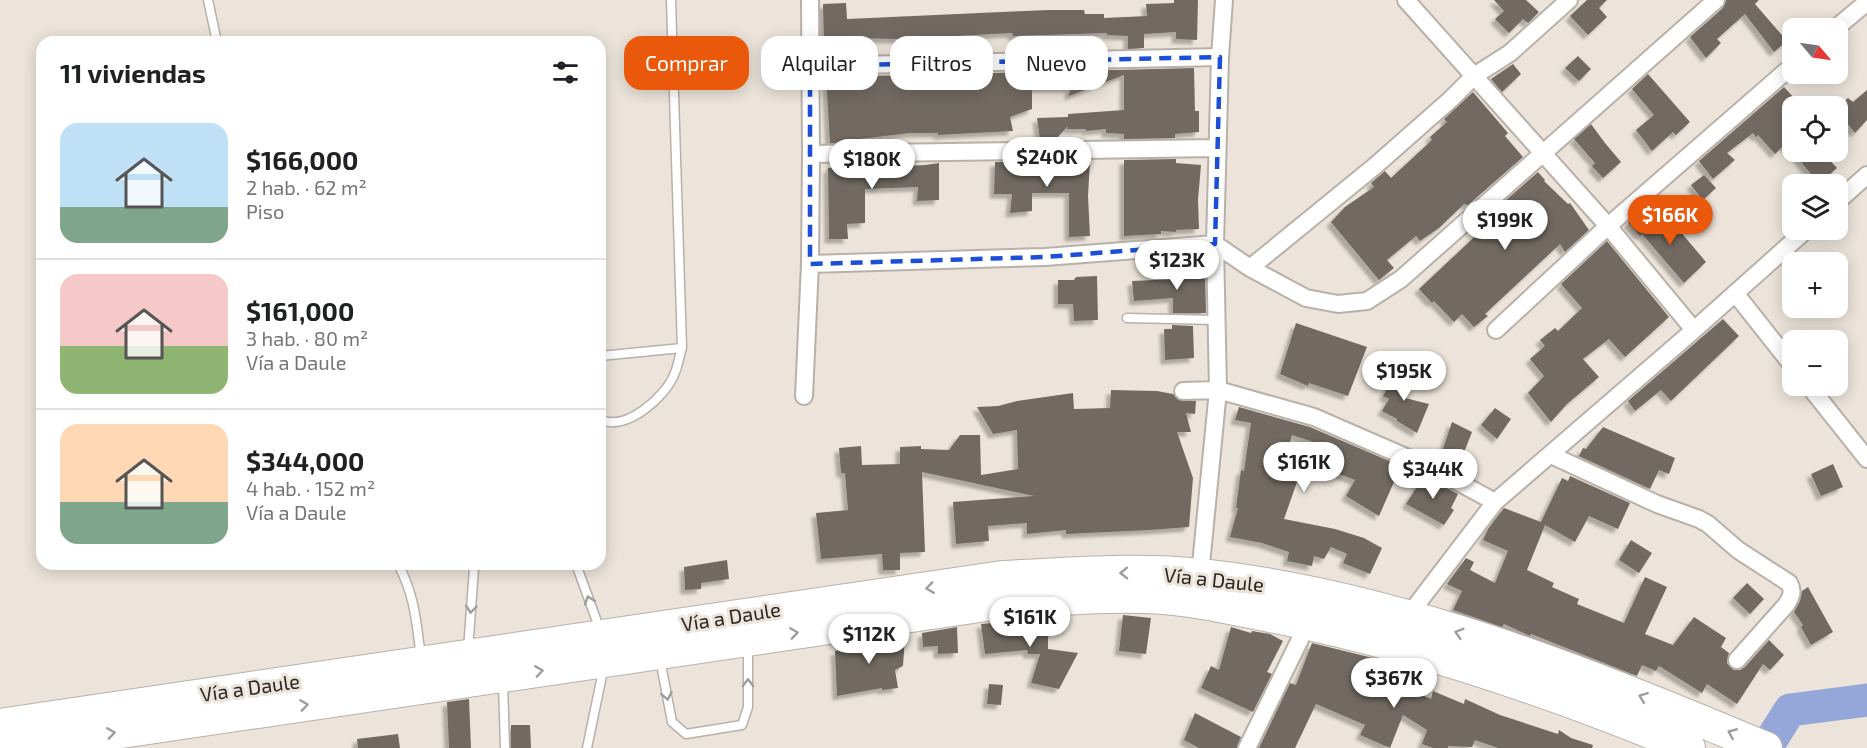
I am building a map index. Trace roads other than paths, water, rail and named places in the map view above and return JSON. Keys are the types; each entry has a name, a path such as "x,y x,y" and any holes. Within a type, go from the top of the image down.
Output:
{"highway":[{"name":"Vía a Daule","path":"747,628 1002,577 1107,573 1200,575 1299,590 1408,616 1554,663 1679,740"},
{"name":"Vía a Daule","path":"12,748 468,669 747,628 1000,603 1146,597 1196,602 1308,623 1397,645 1542,691 1679,740"},
{"name":"Vía a Daule","path":"0,725 422,663 468,669"},
{"path":"1679,740 1766,748"}],"street":[{"path":"810,0 810,36"},
{"path":"1200,575 1218,390 1215,243 1220,57 1224,0"},
{"path":"1250,268 1374,166 1474,76 1510,53 1569,0"},
{"path":"810,264 1045,257 1215,243 1250,268 1306,298 1338,304 1367,301 1401,279 1716,0"},
{"path":"1848,18 1867,2"},
{"path":"1415,3 1474,76 1608,226 1694,330"},
{"path":"878,65 1220,57"},
{"path":"1496,330 1608,226 1782,75"},
{"path":"804,396 810,264 811,90"},
{"path":"812,154 1217,148"},
{"path":"1848,192 1867,175"},
{"path":"1408,616 1495,502 1795,240"},
{"path":"1735,293 1782,352"},
{"path":"1183,391 1218,390 1314,417 1438,471 1495,502"},
{"path":"1817,396 1867,459"},
{"path":"1551,455 1657,504 1699,519 1738,550 1789,583 1792,596 1786,605 1737,660"},
{"path":"1248,748 1308,623"}],"lane":[{"path":"208,0 216,36"},
{"path":"606,421 620,421 637,415 656,401 674,377 682,348 671,0"},
{"path":"1127,318 1216,320"},
{"path":"606,355 682,348"},
{"path":"401,570 409,584 414,603 422,663"},
{"path":"468,669 474,570"},
{"path":"578,570 604,649 600,692 587,748"},
{"path":"657,641 672,722 686,734 742,725 748,707 747,628"},
{"path":"502,664 505,748"}],"waterway":[{"path":"1766,748 1790,710 1867,700"}]}
